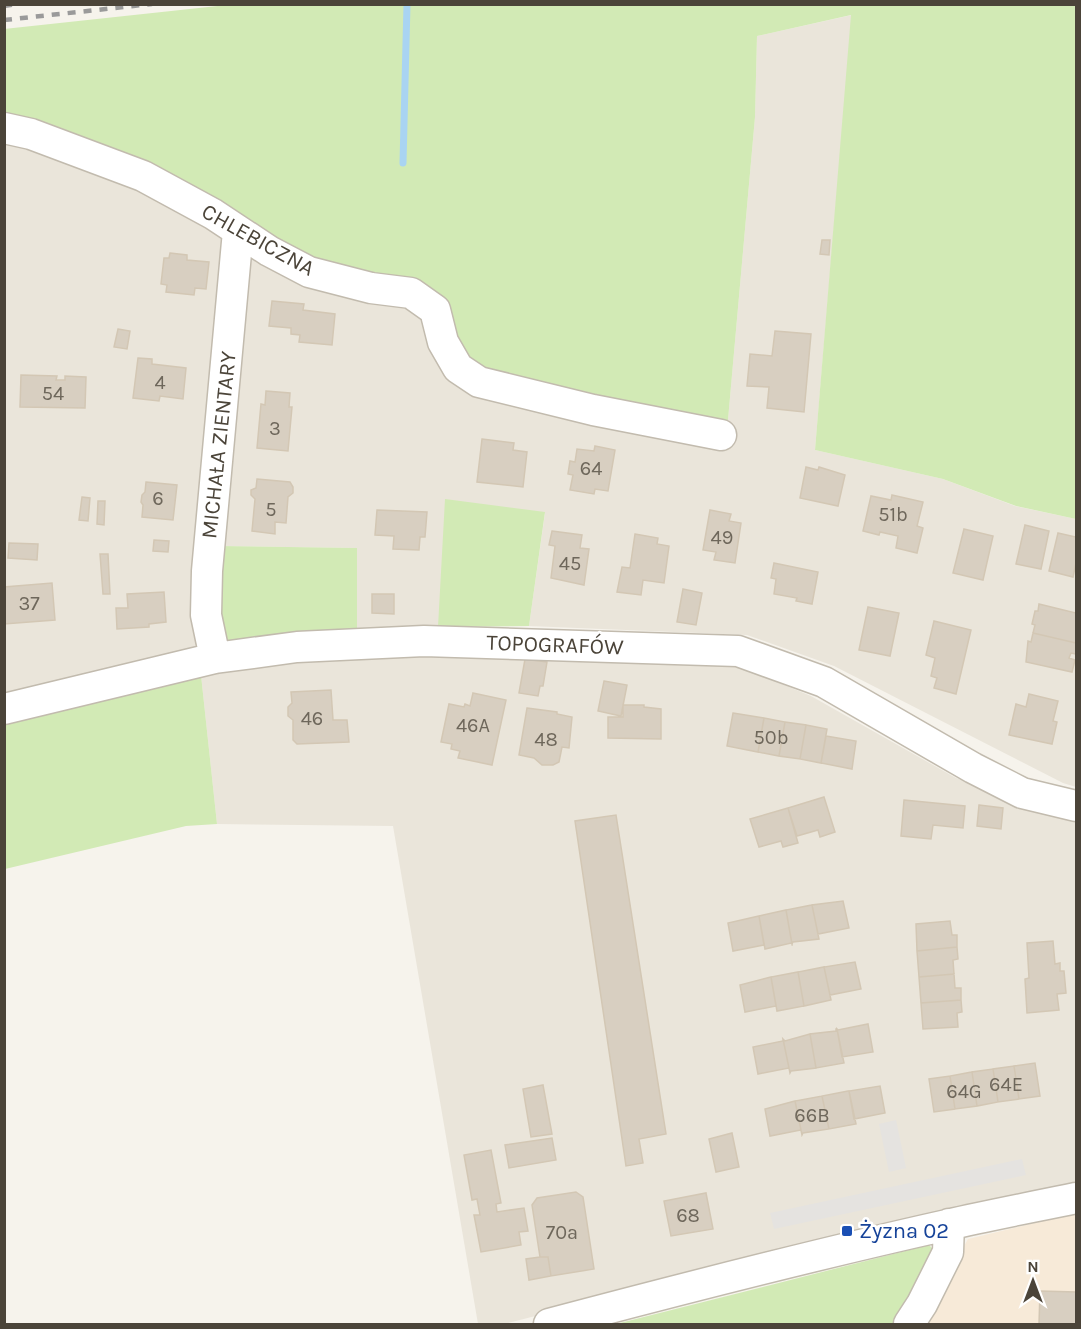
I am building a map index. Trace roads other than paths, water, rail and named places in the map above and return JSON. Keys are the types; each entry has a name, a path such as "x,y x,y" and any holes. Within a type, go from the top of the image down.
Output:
{"street":[{"name":"CHLEBICZNA","path":"4,128 31,134 143,176 213,214 269,250 309,272 371,288 411,293 435,310 442,342 458,368 479,382 593,410 721,435"},
{"name":"MICHAŁA ZIENTARY","path":"215,658 206,615 207,571 238,231"},
{"name":"TOPOGRAFÓW","path":"4,709 215,658 297,647 424,641 738,651 824,682 973,768 1022,793 1077,806"},
{"path":"549,1324 708,1282 949,1224 1077,1198"},
{"path":"909,1324 922,1304 948,1252 949,1224"}],"waterway":[{"path":"403,163 407,4"}],"railway":[{"path":"4,6 18,4"},
{"path":"4,20 152,4"}],"place":[{"name":"Żyzna 02","path":"847,1231"}]}
